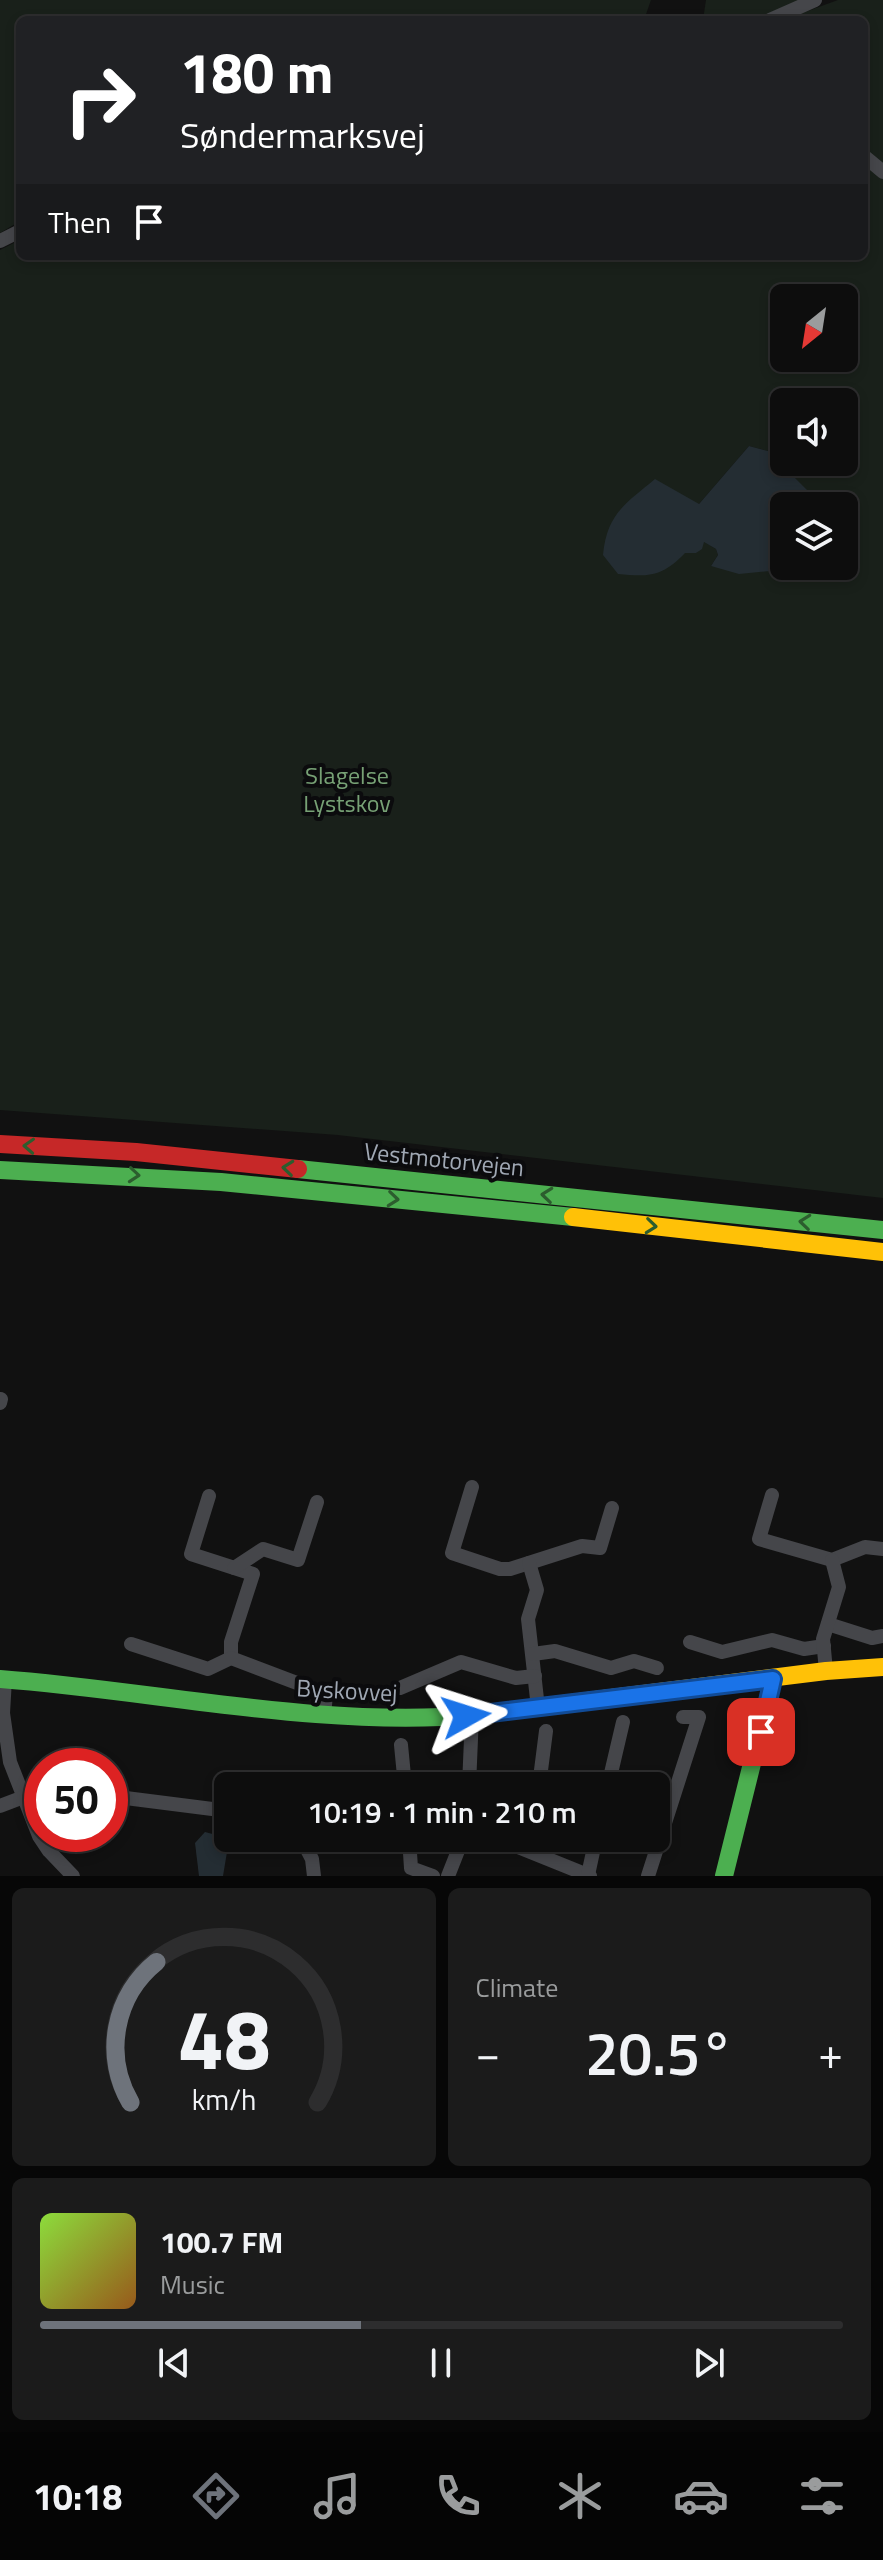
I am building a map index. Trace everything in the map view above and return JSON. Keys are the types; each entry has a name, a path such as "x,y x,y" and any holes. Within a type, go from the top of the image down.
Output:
{"main road":[{"name":"Vestmotorvejen","path":"0,1144 136,1152 883,1230"},
{"name":"Vestmotorvejen","path":"0,1170 118,1174 335,1192 883,1252"},
{"name":"Byskovvej","path":"2,1679 324,1716 404,1719 538,1708 826,1671 883,1667"},
{"path":"724,1876 773,1679"}],"street":[{"path":"803,13 815,0"},
{"path":"472,1487 452,1553 500,1569 510,1569 582,1546 600,1548 612,1508"},
{"path":"772,1495 759,1539 832,1560 865,1547 883,1549"},
{"path":"209,1496 191,1554 253,1574 231,1642 231,1658"},
{"path":"234,1568 263,1549 298,1560 317,1502"},
{"path":"826,1671 824,1646 839,1587 832,1560"},
{"path":"529,1563 537,1590 528,1619 538,1708"},
{"path":"828,1624 872,1638 883,1636"},
{"path":"690,1642 722,1652 772,1640 804,1649 824,1646"},
{"path":"131,1644 208,1669 231,1658 326,1694 324,1716"},
{"path":"533,1654 555,1651 611,1668 634,1661 657,1668"},
{"path":"400,1688 461,1662 516,1678 535,1676"},
{"path":"2,1679 5,1739 23,1797 39,1836 73,1876"},
{"path":"470,1772 472,1715"},
{"path":"648,1876 699,1717 683,1717"},
{"path":"611,1772 623,1722"},
{"path":"541,1772 546,1731"},
{"path":"401,1745 404,1772"},
{"path":"0,1806 23,1797"},
{"path":"128,1798 214,1809"},
{"path":"308,1852 314,1876"},
{"path":"410,1852 411,1868 433,1876"},
{"path":"448,1876 457,1852"},
{"path":"545,1852 589,1876 593,1852"}],"green space":[{"path":"0,0 651,0 645,16 16,16 16,223 0,233"},
{"path":"706,0 805,0 769,16 704,16"},
{"name":"Slagelse Lystskov","path":"838,0 883,0 883,1198 338,1135 0,1110 0,250 16,242 16,260 868,260 868,16 794,16","holes":["770,388 858,388 858,476 792,476 808,492 858,492 858,580 770,580 770,567 711,566 718,555 716,549 703,541 696,553 685,553 699,504 749,446 770,453"]}],"shaded area":[{"path":"749,446 770,453 770,476 793,476 809,492 770,492 770,571 739,574 711,566 718,555 716,549 704,542 702,549 696,553 685,553 669,567 647,575 618,574 603,555 609,529 619,511 655,479 699,504"},
{"path":"205,1832 214,1834 214,1852 227,1852 223,1876 199,1876 195,1843"}],"traffic: fast":[{"path":"298,1169 883,1230"},
{"path":"0,1170 221,1182 573,1217"},
{"path":"0,1679 356,1717 475,1715"},
{"path":"724,1876 773,1679"}],"traffic: slow":[{"path":"573,1217 883,1252"},
{"path":"475,1715 826,1671 883,1667"}],"traffic: jam":[{"path":"0,1144 136,1152 298,1169"}],"route":[{"path":"466,1716 773,1679 761,1732"}]}
